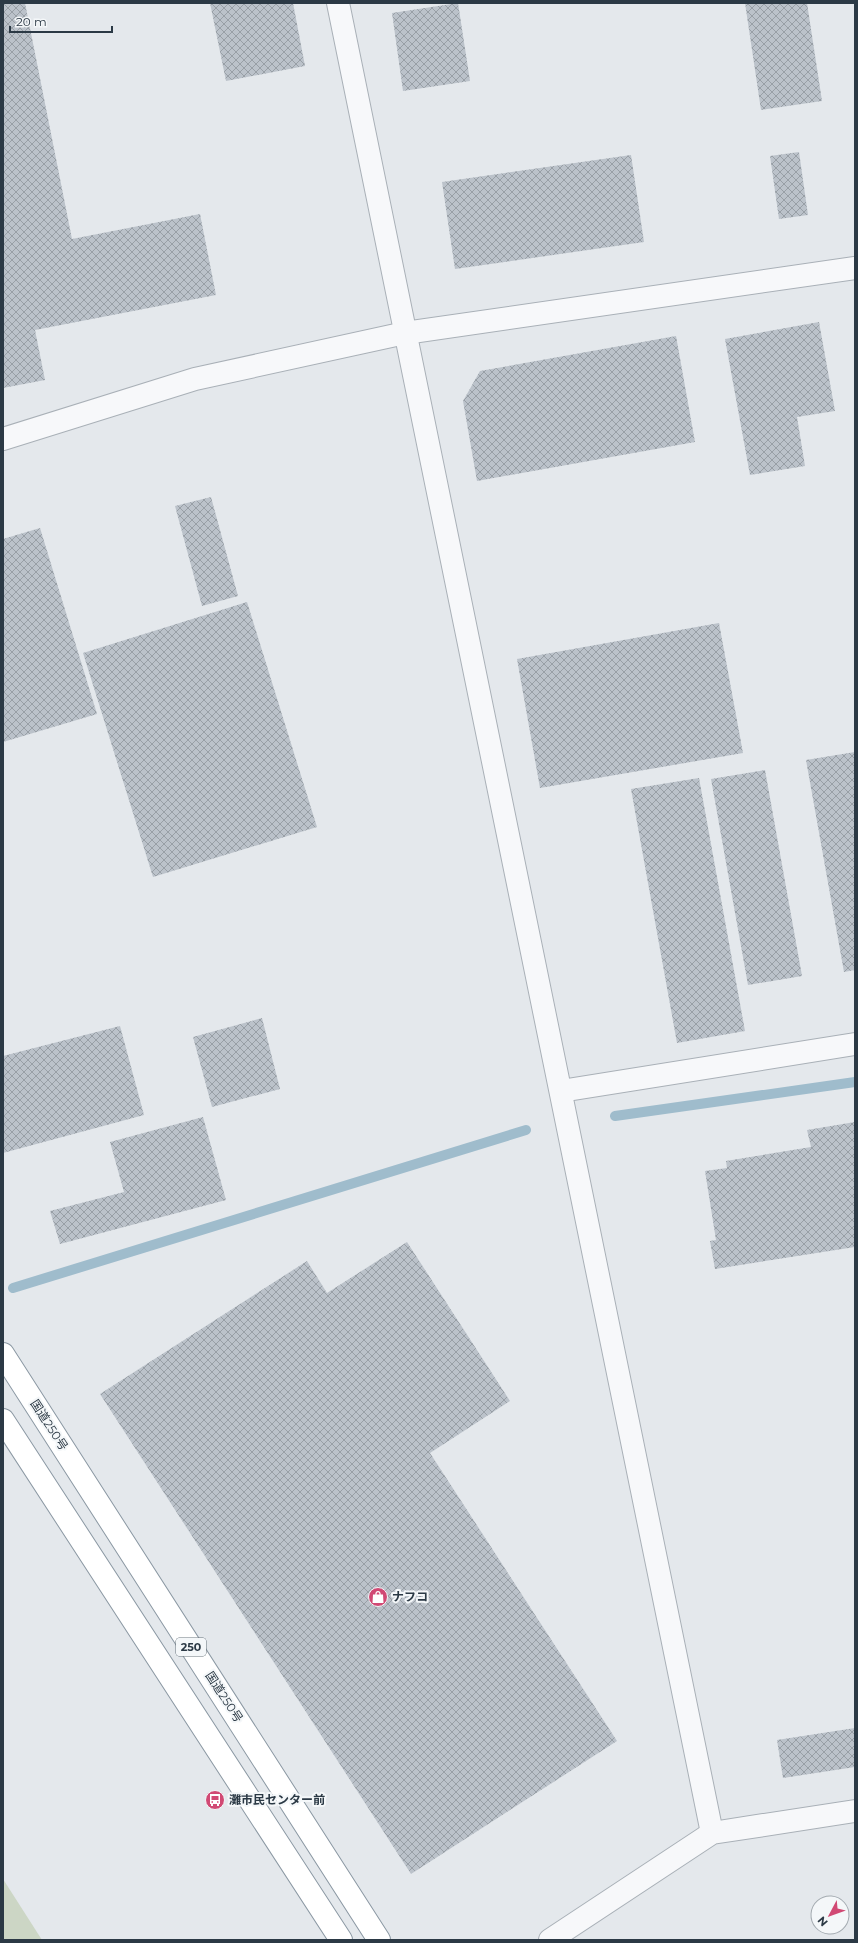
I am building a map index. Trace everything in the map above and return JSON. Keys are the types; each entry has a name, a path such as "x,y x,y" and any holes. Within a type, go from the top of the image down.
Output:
{"highway":[{"name":"国道250号","path":"3,1354 379,1940"},
{"name":"250","path":"3,1420 341,1940"}],"street":[{"path":"338,3 712,1833"},
{"path":"3,439 194,380 405,333 855,268"},
{"path":"561,1090 855,1044"},
{"path":"550,1940 712,1833 855,1811"}],"green space":[{"path":"3,1879 42,1940 3,1940"}],"building":[{"path":"3,3 25,3 72,239 200,214 216,295 35,330 45,380 3,388"},
{"path":"210,3 293,3 305,66 226,81"},
{"path":"458,3 470,81 403,91 392,13"},
{"path":"745,3 807,3 822,101 761,110"},
{"path":"799,152 808,215 779,219 770,156"},
{"path":"631,155 644,242 455,269 442,182"},
{"path":"819,322 835,411 797,417 805,466 750,475 725,339"},
{"path":"676,336 695,442 477,481 463,401 480,371"},
{"path":"211,497 238,596 202,606 175,506"},
{"path":"40,528 97,714 3,742 3,539"},
{"path":"247,602 317,827 153,877 83,653"},
{"path":"719,623 743,753 540,788 517,659"},
{"path":"855,752 855,970 844,972 806,760"},
{"path":"765,770 802,976 748,985 711,779"},
{"path":"699,778 745,1031 677,1043 631,789"},
{"path":"262,1018 280,1089 212,1107 193,1037"},
{"path":"120,1026 144,1115 3,1153 3,1056"},
{"path":"203,1117 226,1200 60,1244 50,1211 124,1192 110,1142"},
{"path":"855,1122 855,1247 715,1269 710,1241 716,1240 705,1171 727,1168 726,1161 811,1147 807,1130"},
{"name":"ナフコ","path":"407,1242 510,1401 430,1453 617,1741 411,1874 100,1394 307,1261 327,1293"},
{"path":"855,1728 855,1767 783,1778 777,1740"}],"waterway":[{"path":"615,1116 855,1082"},
{"path":"13,1288 526,1130"}],"place":[{"name":"ナフコ","path":"378,1597"},
{"name":"灘市民センター前","path":"215,1800"}]}
